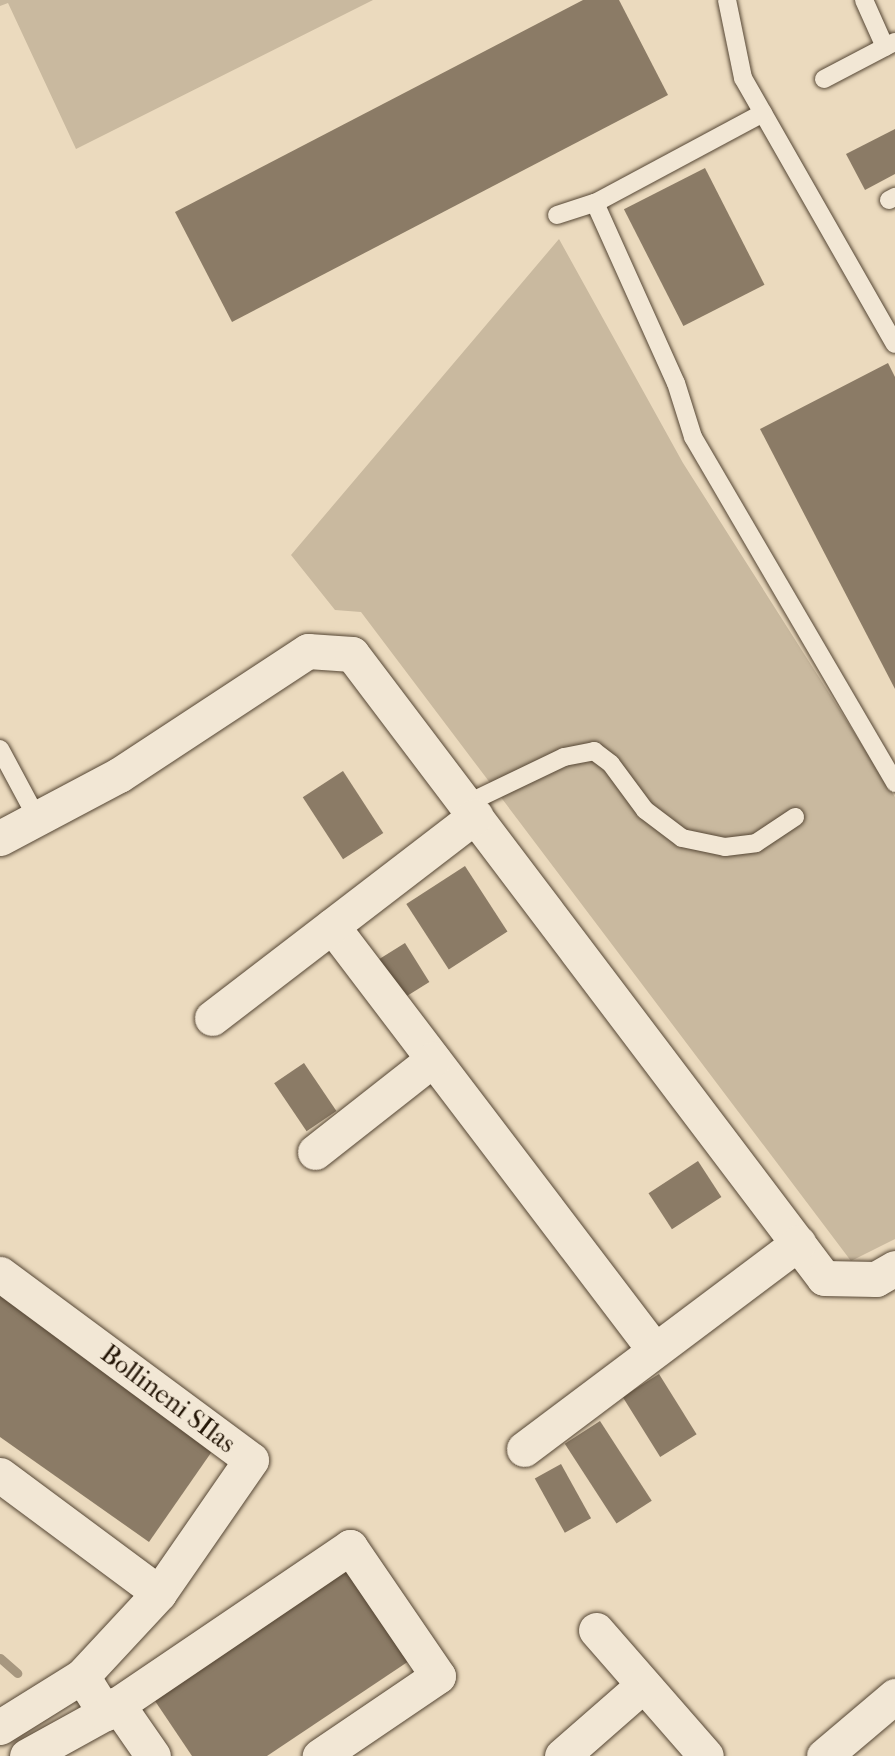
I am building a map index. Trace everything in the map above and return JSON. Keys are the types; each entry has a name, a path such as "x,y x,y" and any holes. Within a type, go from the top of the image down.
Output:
{"street":[{"path":"0,838 36,816 119,775 308,651 352,654 824,1278 876,1279 895,1268"},
{"path":"212,1018 331,926 470,810"},
{"path":"331,926 653,1348"},
{"path":"315,1152 433,1059"},
{"path":"524,1449 653,1348 798,1243"},
{"name":"Bollineni SIlas","path":"0,1274 250,1460 159,1593"},
{"path":"0,1475 159,1593 82,1676 0,1727"},
{"path":"27,1756 111,1708 350,1547 438,1676 320,1756"},
{"path":"596,1630 706,1756"},
{"path":"82,1676 153,1756"},
{"path":"562,1756 643,1685"},
{"path":"824,1756 895,1696"}],"lane":[{"path":"727,0 743,78 895,344"},
{"path":"824,79 890,44 864,0"},
{"path":"557,215 595,203 763,113"},
{"path":"595,203 676,383 693,437 895,783"},
{"path":"0,750 36,816"},
{"path":"470,810 564,757 594,751 611,764 645,810 682,838 725,847 756,843 795,817"}],"shaded area":[{"path":"0,0 373,0 76,149 8,3 0,6"},
{"path":"559,239 683,463 895,797 895,1239 851,1261 361,612 335,610 291,555"}],"building":[{"path":"583,0 619,0 668,95 232,322 175,212"},
{"path":"895,129 895,174 865,190 846,154"},
{"path":"705,168 764,285 683,326 624,209"},
{"path":"888,363 895,377 895,689 760,429"},
{"path":"343,771 383,833 343,859 303,797"},
{"path":"465,866 507,931 449,970 406,904"},
{"path":"405,943 429,982 400,1001 375,962"},
{"path":"304,1063 336,1111 307,1131 274,1083"},
{"path":"698,1161 721,1197 672,1229 649,1193"},
{"path":"0,1294 215,1447 149,1542 0,1437"},
{"path":"659,1374 697,1434 660,1457 623,1397"},
{"path":"600,1421 652,1501 617,1524 565,1444"},
{"path":"561,1464 591,1518 565,1533 535,1479"},
{"path":"347,1562 412,1659 267,1756 192,1756 151,1695"}],"waterway":[{"path":"0,1658 17,1673"}]}
